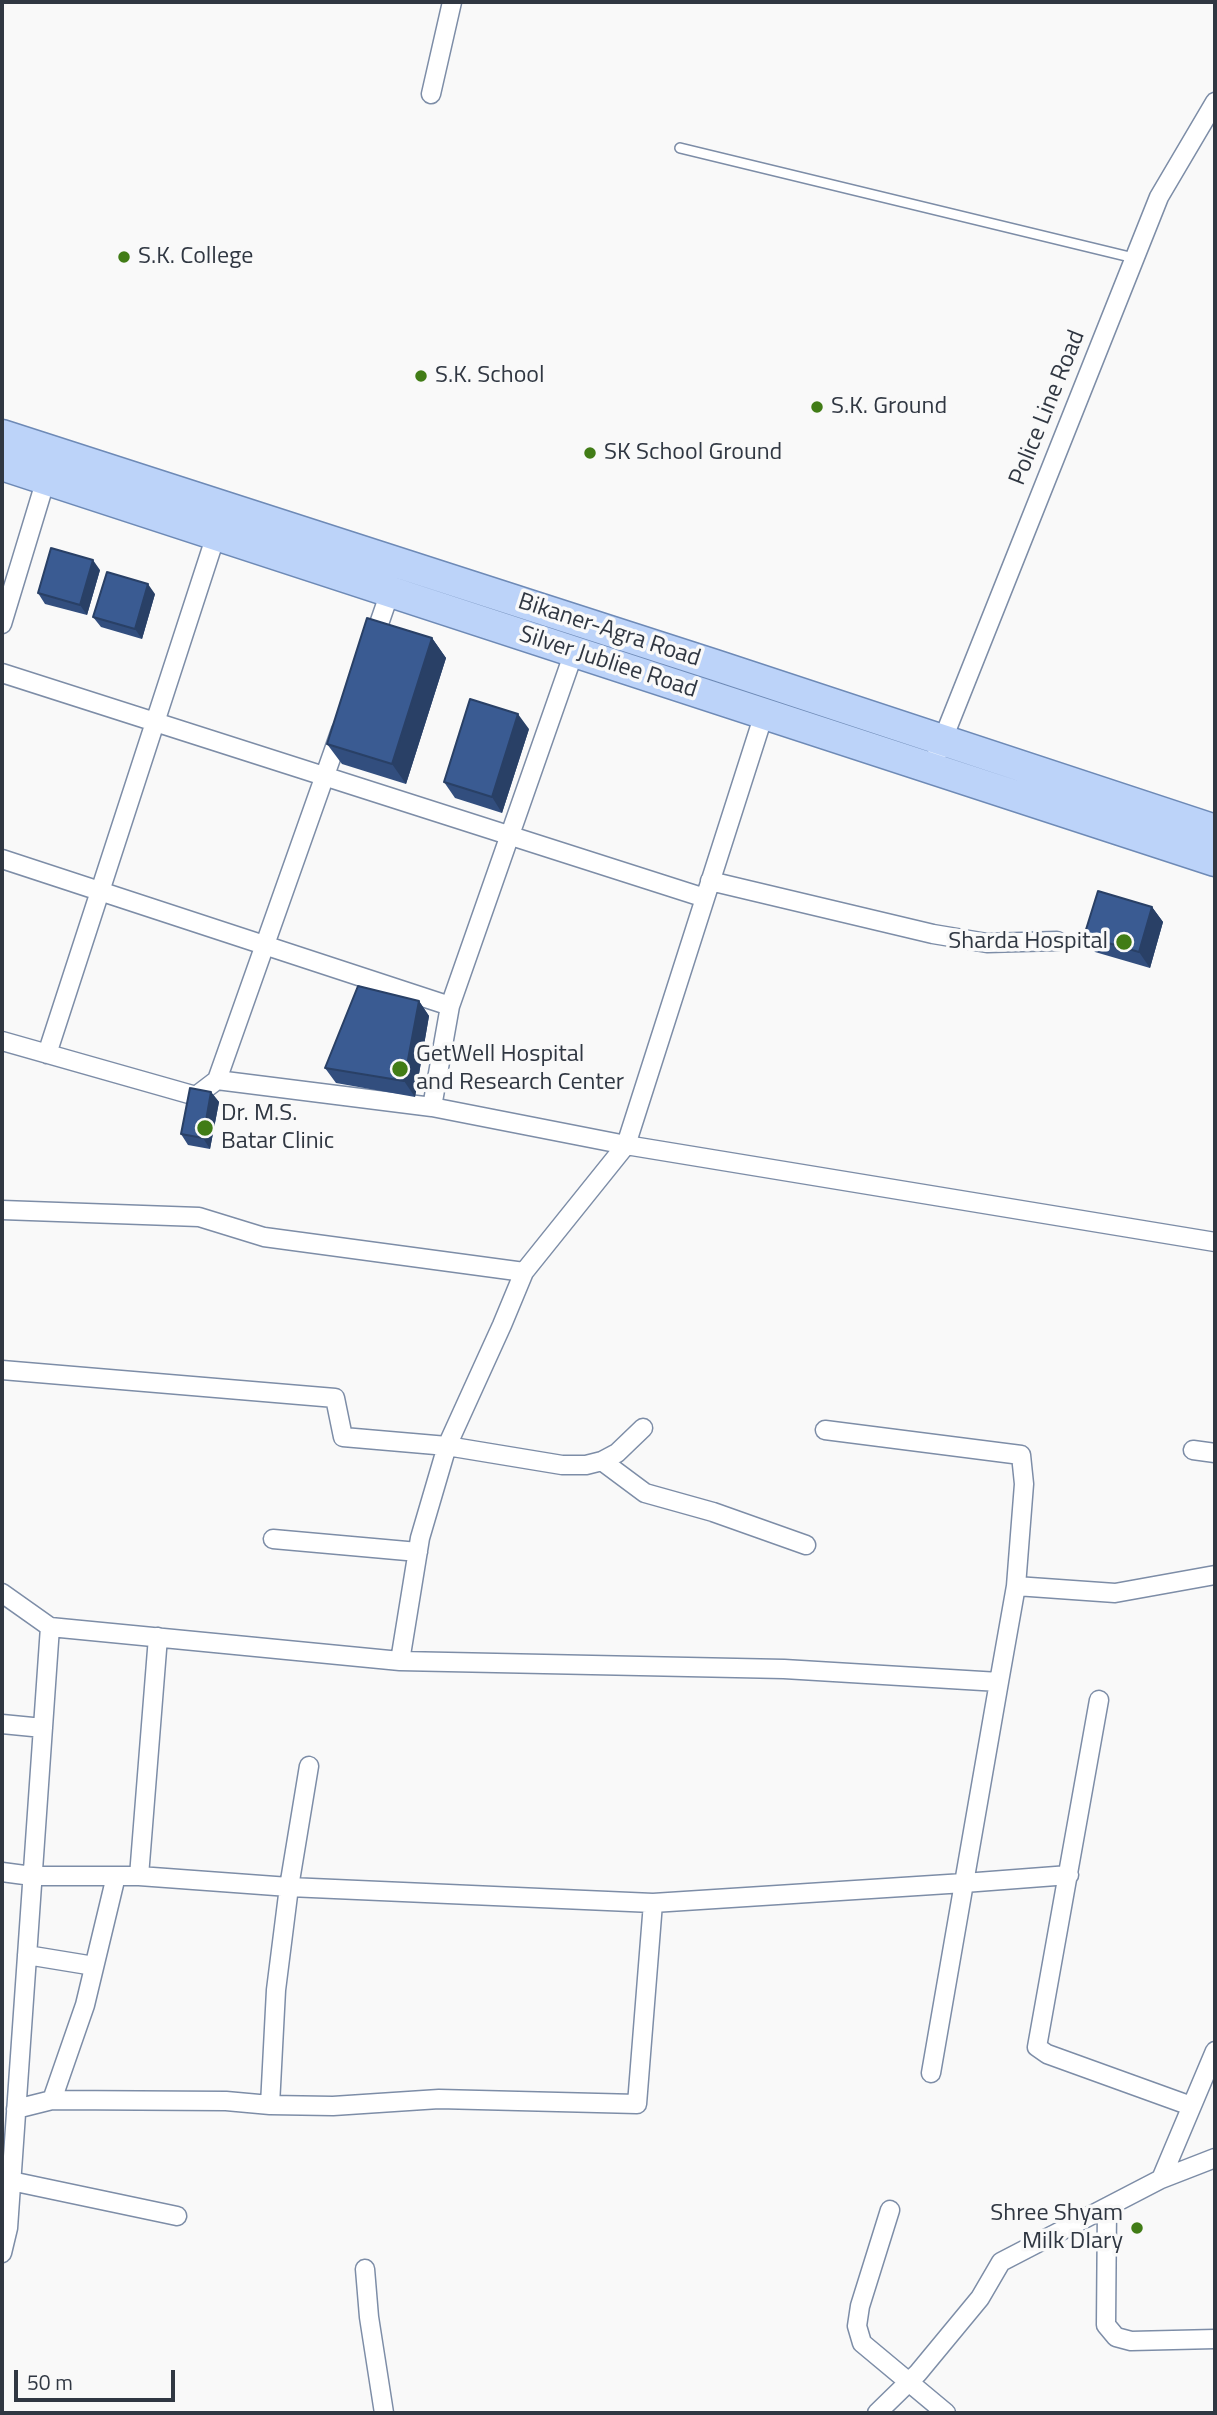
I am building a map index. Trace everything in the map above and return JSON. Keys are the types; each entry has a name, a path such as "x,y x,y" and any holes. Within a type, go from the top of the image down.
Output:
{"main road":[{"name":"Bikaner-Agra Road","path":"2,435 1215,830"},
{"name":"Silver Jubliee Road","path":"2,465 1215,862"}],"street":[{"path":"431,94 452,2"},
{"name":"Police Line Road","path":"931,769 1158,197 1215,102"},
{"path":"2,624 46,479"},
{"path":"47,1054 216,535"},
{"path":"367,658 390,592"},
{"path":"432,1107 450,1006 574,652"},
{"path":"2,673 510,835 707,889 987,943 1058,940"},
{"path":"2,1041 196,1096 217,1080 348,710"},
{"path":"400,1661 420,1538 447,1446 524,1272 626,1145 764,714"},
{"path":"2,859 450,1006"},
{"path":"217,1080 432,1107 626,1145 1215,1242"},
{"path":"2,1210 199,1217 264,1237 524,1272"},
{"path":"2,1370 335,1398 343,1437 447,1446 562,1465 586,1465 602,1461 617,1453 643,1428"},
{"path":"825,1430 1021,1455 1024,1484 1016,1586 931,2073"},
{"path":"1193,1450 1215,1453"},
{"path":"602,1461 645,1493 713,1511 806,1545"},
{"path":"273,1539 418,1552"},
{"path":"1016,1586 1115,1593 1215,1575"},
{"path":"2,1593 50,1627 400,1661 784,1669 999,1682"},
{"path":"2,2252 11,2182 50,1627"},
{"path":"139,1876 158,1637"},
{"path":"1099,1700 1037,2047 1047,2054 1191,2106"},
{"path":"2,1724 43,1728"},
{"path":"270,2105 276,1990 289,1887 309,1766"},
{"path":"2,1872 32,1876 139,1876 289,1887 653,1903 1069,1875"},
{"path":"52,2100 85,2005 116,1876"},
{"path":"16,2109 52,2100 226,2101 333,2106 439,2099 637,2104 653,1903"},
{"path":"27,1955 94,1966"},
{"path":"1161,2179 1215,2051"},
{"path":"877,2413 908,2382 980,2298 1001,2262 1161,2179 1215,2158"},
{"path":"11,2182 177,2216"},
{"path":"1107,2207 1106,2325 1116,2337 1131,2342 1215,2339"},
{"path":"890,2210 860,2306 857,2326 862,2343 946,2413"},
{"path":"365,2269 369,2317 384,2413"}],"lane":[{"path":"680,148 1134,258"}],"building":[{"path":"51,548 93,560 80,605 38,593"},
{"path":"107,572 148,584 135,629 93,617"},
{"path":"367,618 432,638 392,764 327,744"},
{"path":"470,699 518,714 492,797 444,782"},
{"path":"1098,891 1152,907 1139,952 1084,936"},
{"path":"358,986 419,1001 404,1081 325,1068"},
{"path":"190,1088 211,1092 203,1138 181,1134"}],"place":[{"name":"S.K. College","path":"124,257"},
{"name":"S.K. School","path":"421,376"},
{"name":"S.K. Ground","path":"817,407"},
{"name":"SK School Ground","path":"590,453"},
{"name":"Sharda Hospital","path":"1124,942"},
{"name":"GetWell Hospital and Research Center","path":"400,1069"},
{"name":"Dr. M.S. Batar Clinic","path":"205,1128"},
{"name":"Shree Shyam Milk DIary","path":"1137,2228"}]}
